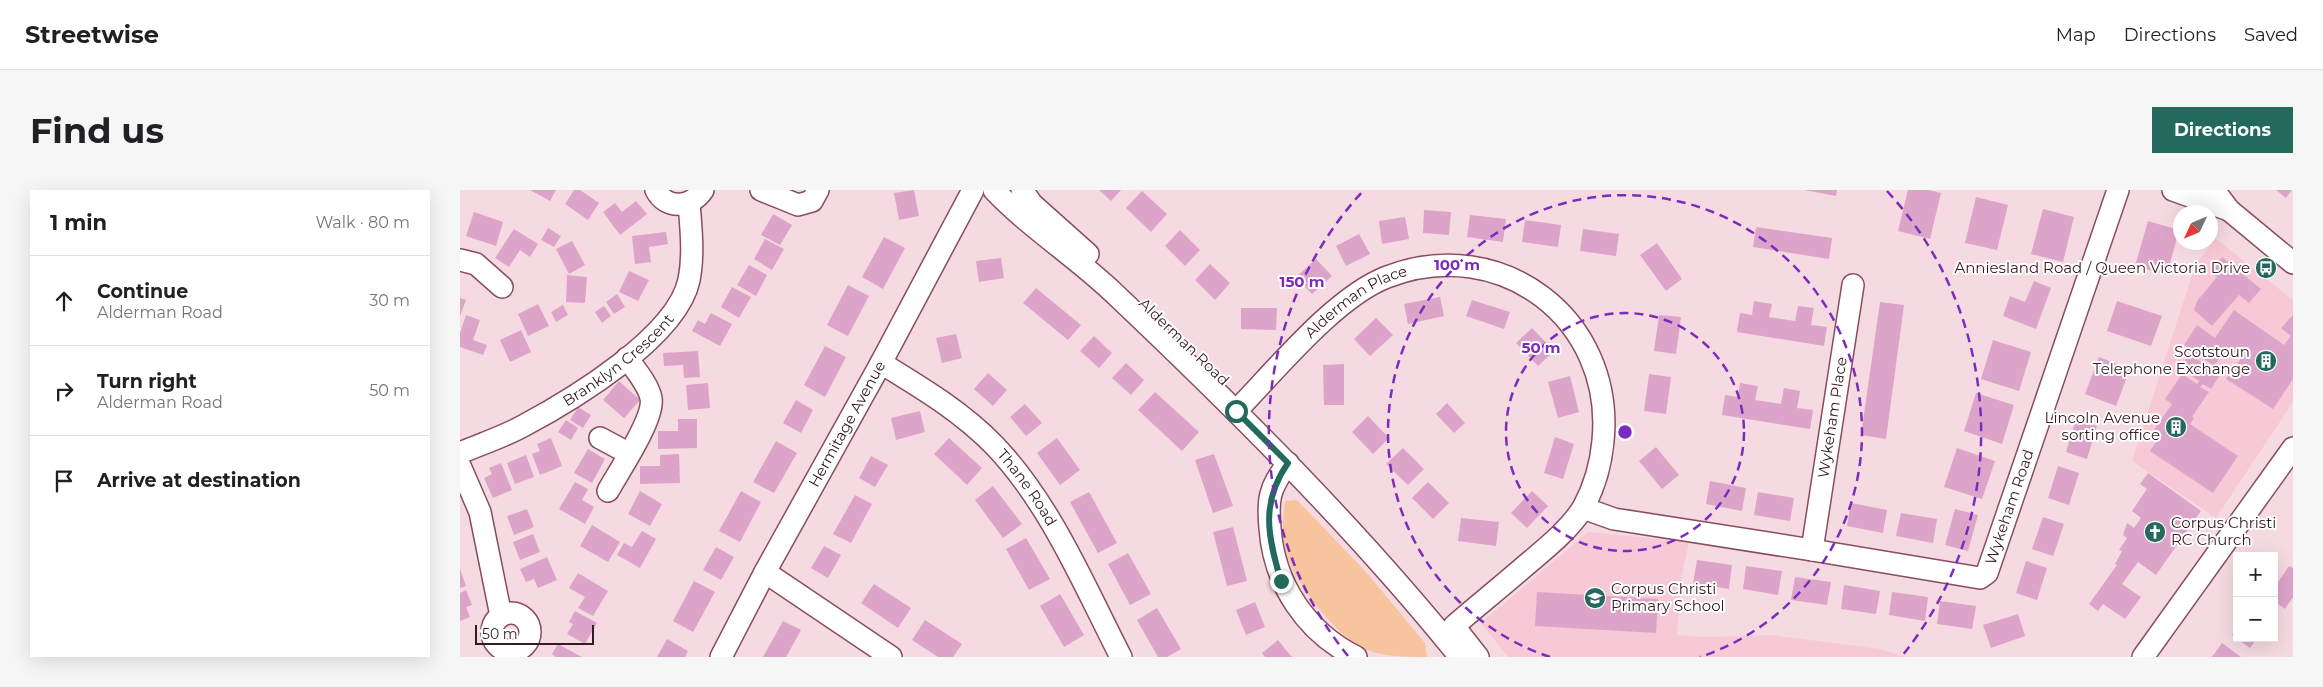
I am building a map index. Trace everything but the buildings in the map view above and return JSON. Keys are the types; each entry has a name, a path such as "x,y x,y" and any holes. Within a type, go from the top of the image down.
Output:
{"street":[{"name":"Branklyn Crescent","path":"460,453 522,427 567,401 627,358 657,332 678,305 688,280 696,197 672,204 664,200 656,190"},
{"path":"761,190 798,205 812,201 818,190"},
{"name":"Hermitage Avenue","path":"722,657 765,572 882,363 973,190"},
{"name":"Alderman Road","path":"994,190 1010,207 1115,294 1241,406 1288,463 1363,544 1460,657"},
{"name":"Alderman Road","path":"1022,190 1032,204 1142,302 1454,626 1478,657"},
{"name":"Wykeham Road","path":"1583,508 1614,519 1980,578 1987,574 2118,190"},
{"path":"2173,190 2229,210"},
{"path":"2214,190 2229,210 2293,263"},
{"path":"460,260 476,264 502,287"},
{"name":"Alderman Place","path":"1241,406 1321,324 1366,287 1386,277 1444,264 1496,272 1523,282 1554,306 1583,341 1594,369 1603,402 1605,424 1602,454 1594,482 1583,508 1551,544 1454,626"},
{"name":"Wykeham Place","path":"1812,550 1853,285"},
{"path":"608,491 646,425 650,412 651,397 627,358"},
{"name":"Thane Road","path":"882,363 952,408 994,446 1023,480 1065,548 1121,657"},
{"path":"600,438 628,454"},
{"path":"2143,657 2293,448"},
{"path":"1288,463 1276,480 1271,495 1269,511 1271,537 1281,581 1292,600 1317,630 1333,643 1356,657"},
{"path":"460,466 480,512 501,616"},
{"path":"765,572 891,657"}],"shaded area":[{"path":"2218,240 2293,300 2293,402 2216,518 2132,461 2195,266 2206,250 2218,250"},
{"path":"1297,500 1366,572 1425,643 1427,657 1384,655 1360,647 1339,631 1308,595 1288,558 1284,537 1285,501"},
{"name":"Corpus Christi Primary School","path":"1588,532 1689,542 1682,574 1677,635 1701,637 1771,635 1880,649 1906,657 1508,657 1481,623"}],"place":[{"name":"Anniesland Road / Queen Victoria Drive","path":"2266,268"},
{"name":"Scotstoun Telephone Exchange","path":"2266,361"},
{"name":"Lincoln Avenue sorting office","path":"2176,427"},
{"name":"Corpus Christi RC Church","path":"2155,532"},
{"name":"Corpus Christi Primary School","path":"1595,598"}],"route":[{"path":"1236,411 1288,463 1276,480 1271,495 1269,511 1271,537 1281,581"}]}
